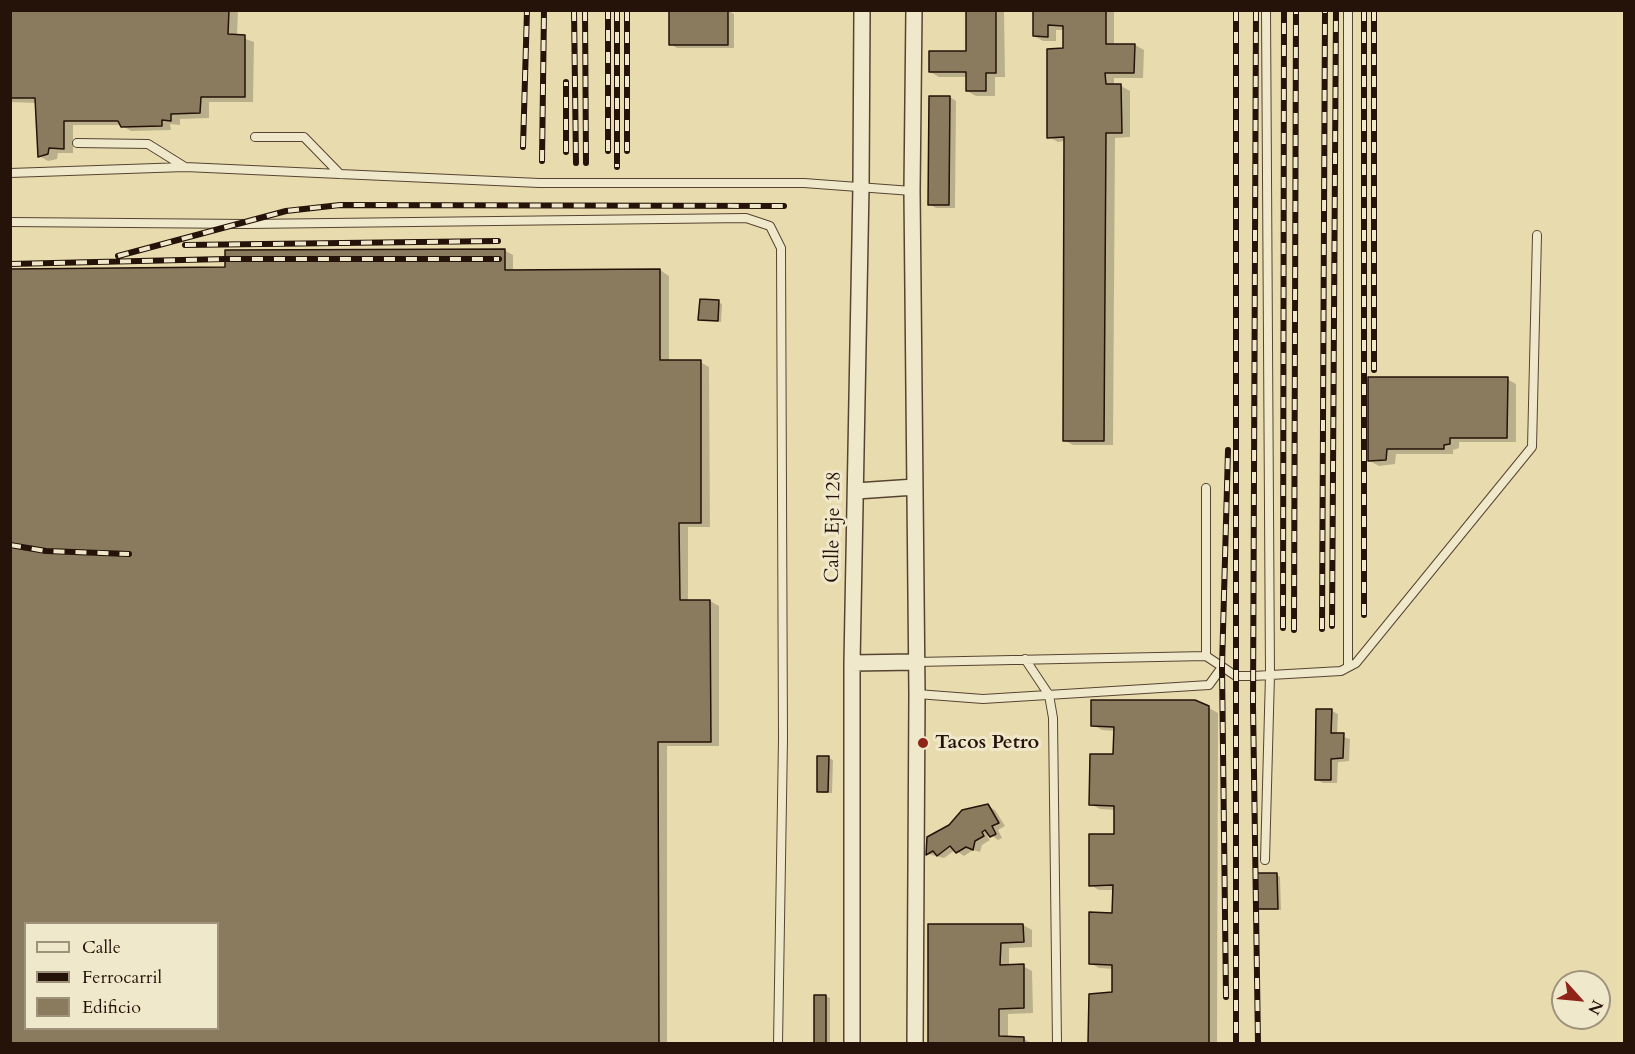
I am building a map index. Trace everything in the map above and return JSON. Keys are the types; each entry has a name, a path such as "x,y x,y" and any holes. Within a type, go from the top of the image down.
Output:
{"street":[{"name":"Calle Eje 128","path":"852,1044 852,663 862,10"},
{"path":"914,10 912,191 917,694 915,1044"},
{"path":"856,491 915,487"},
{"path":"852,663 916,662"}],"lane":[{"path":"1264,860 1270,675 1266,10"},
{"path":"1348,10 1348,667"},
{"path":"255,136 304,137 340,174"},
{"path":"77,143 148,144 184,167"},
{"path":"10,173 184,167 539,183 804,183 912,191"},
{"path":"10,222 247,224 746,218 770,226 782,248 783,739 778,1044"},
{"path":"916,662 1206,656 1236,676 1341,671 1356,663 1532,447 1538,235"},
{"path":"1206,488 1206,656"},
{"path":"1025,659 1049,695 1053,718 1058,1044"},
{"path":"917,694 983,699 1209,685 1222,667"}],"building":[{"path":"10,10 229,10 228,34 245,35 245,97 201,97 200,113 171,114 171,121 162,120 162,126 121,127 118,121 64,121 64,149 49,148 48,154 38,157 35,98 10,98"},
{"path":"669,10 728,10 728,45 669,45"},
{"path":"966,10 996,10 996,73 986,73 986,91 966,91 966,72 929,72 929,51 966,51"},
{"path":"1033,10 1106,10 1106,44 1135,44 1134,73 1105,73 1106,84 1121,84 1122,133 1106,133 1104,441 1063,441 1064,137 1047,138 1047,49 1063,48 1063,26 1048,25 1048,37 1033,36"},
{"path":"929,96 950,96 949,205 928,205"},
{"path":"505,249 505,270 660,269 660,360 701,360 701,523 679,523 680,600 710,600 711,742 658,742 659,1044 10,1044 10,269 225,267 225,250"},
{"path":"700,299 719,300 718,321 698,320"},
{"path":"1368,377 1508,377 1507,438 1450,438 1450,444 1444,445 1444,449 1387,449 1386,460 1368,461"},
{"path":"1091,700 1195,700 1209,706 1209,1044 1088,1043 1089,994 1112,992 1112,965 1089,964 1089,912 1112,913 1113,885 1089,886 1089,834 1114,834 1114,806 1089,805 1090,754 1113,754 1114,727 1091,726"},
{"path":"1316,709 1332,709 1331,733 1344,733 1343,758 1331,759 1331,780 1315,780"},
{"path":"817,756 829,756 828,792 817,792"},
{"path":"988,804 999,823 992,826 996,834 990,837 985,830 982,832 984,836 975,841 973,850 966,847 956,853 950,846 937,856 933,851 926,855 927,837 949,825 962,810"},
{"path":"1256,873 1277,873 1278,909 1255,909"},
{"path":"928,924 1023,924 1024,942 1001,943 1000,965 1024,964 1024,1008 999,1009 999,1036 1024,1037 1024,1044 928,1044"},
{"path":"814,995 826,995 826,1044 814,1044"}],"railway":[{"path":"523,147 527,10"},
{"path":"542,161 544,10"},
{"path":"574,10 576,163"},
{"path":"585,10 586,163"},
{"path":"608,10 608,151"},
{"path":"617,10 617,167"},
{"path":"627,10 627,151"},
{"path":"1236,10 1236,1044"},
{"path":"1256,10 1253,705 1258,1044"},
{"path":"1283,628 1284,10"},
{"path":"1294,630 1296,10"},
{"path":"1322,629 1325,10"},
{"path":"1332,626 1336,10"},
{"path":"1364,10 1364,615"},
{"path":"1374,10 1374,370"},
{"path":"566,82 566,152"},
{"path":"118,256 286,211 340,205 784,206"},
{"path":"185,245 498,241"},
{"path":"10,264 225,259 499,259"},
{"path":"1226,997 1222,667 1228,450"},
{"path":"10,545 46,551 129,554"}],"place":[{"name":"Tacos Petro","path":"923,743"}]}
